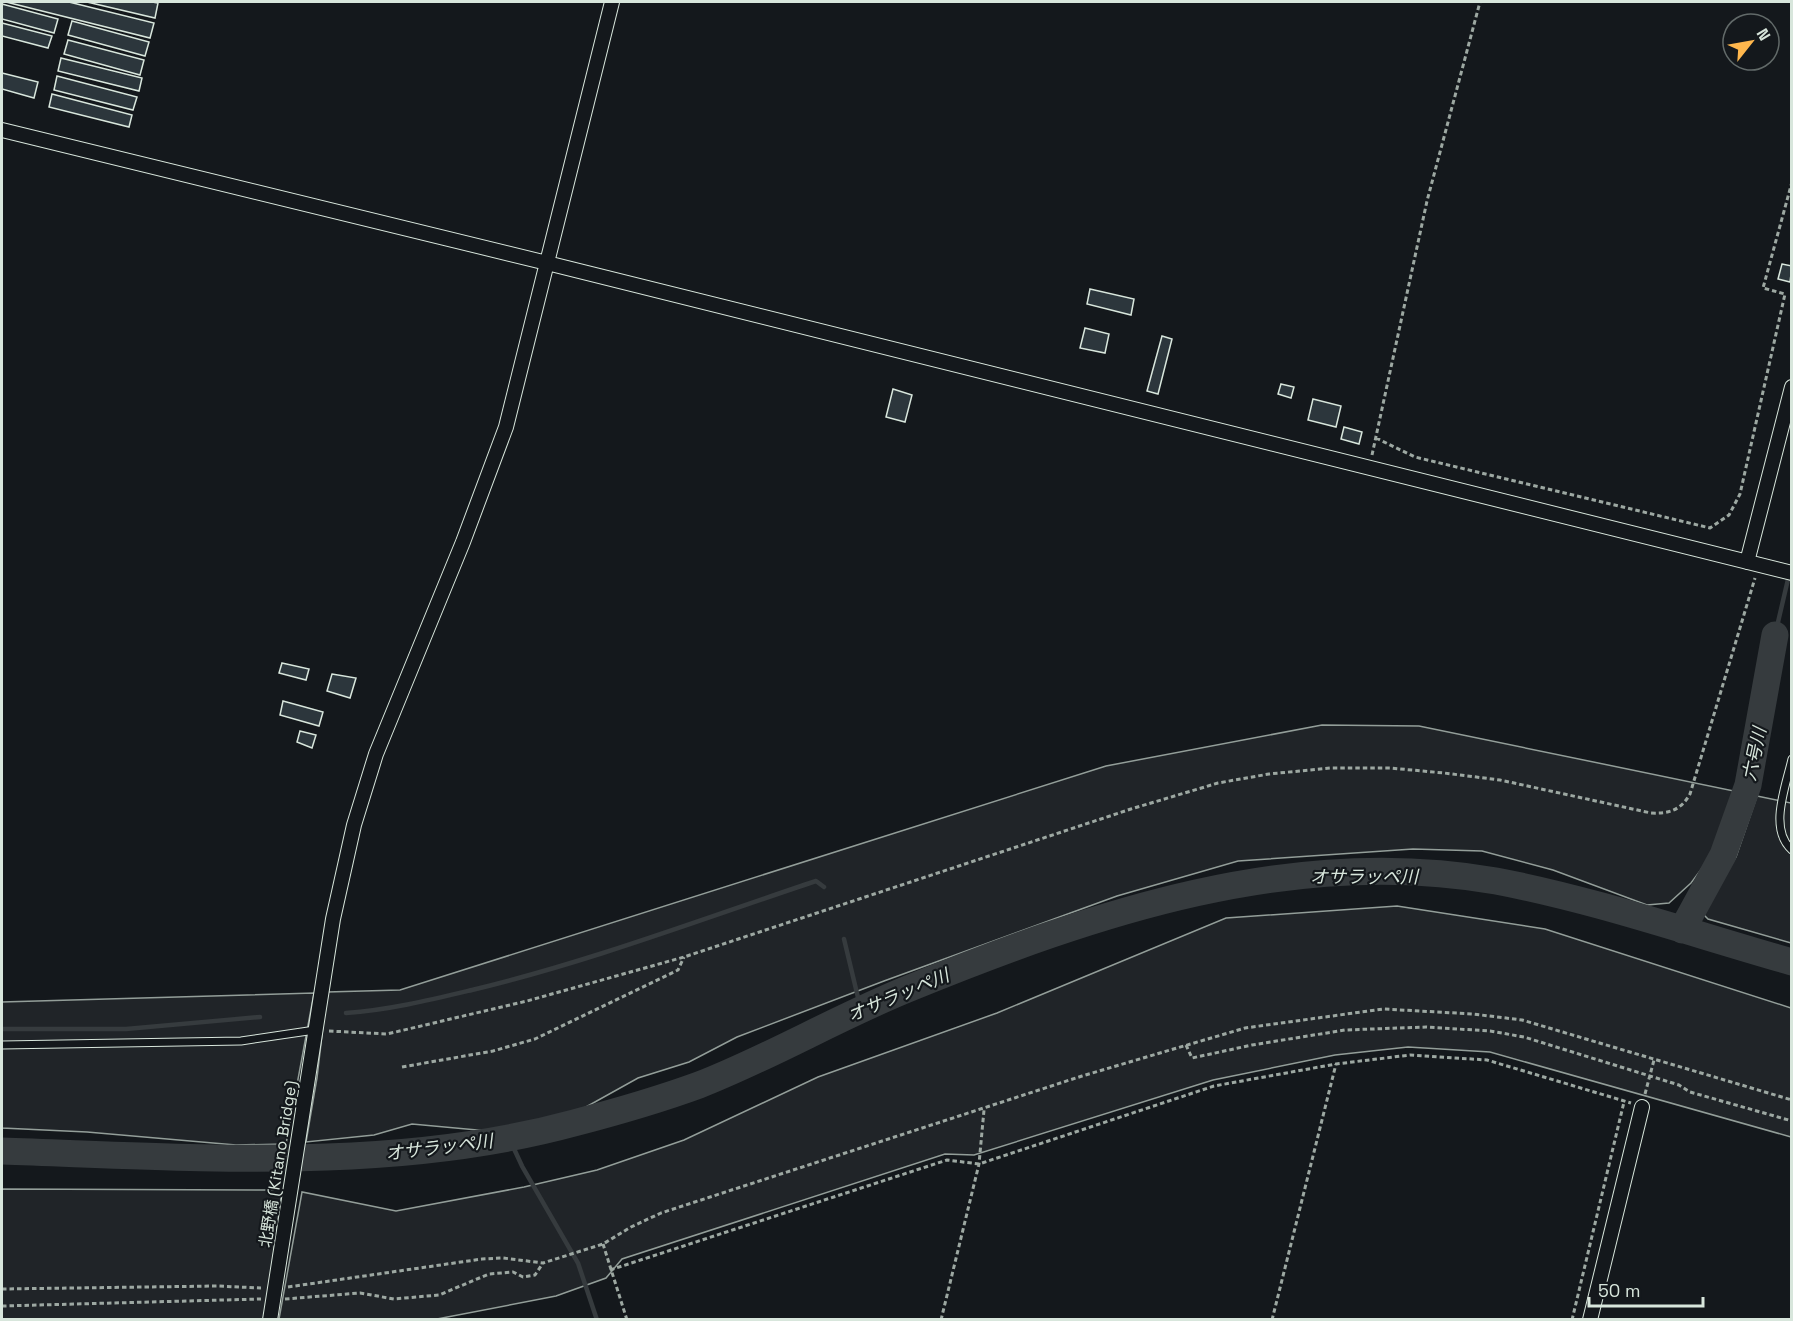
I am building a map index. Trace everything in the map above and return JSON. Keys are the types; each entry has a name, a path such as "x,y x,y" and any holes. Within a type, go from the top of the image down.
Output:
{"street":[{"name":"北野橋 (Kitano Bridge)","path":"270,1320 333,919 354,825 376,754 463,542 506,427 612,2"},
{"path":"2,130 547,263 1791,573"},
{"path":"1753,563 1791,387"},
{"path":"1590,1320 1642,1107"}],"lane":[{"path":"1791,759 1779,825 1783,841 1791,850"},
{"path":"2,1045 240,1041 315,1030"}],"path":[{"path":"1369,469 1426,201 1480,2"},
{"path":"1376,438 1415,457 1710,528 1729,515 1740,494 1785,294 1763,288 1791,182"},
{"path":"315,1030 387,1034 527,1001 684,957 1131,809 1218,783 1269,774 1340,768 1390,768 1500,780 1651,813 1674,811 1685,802 1690,794 1753,563"},
{"path":"402,1067 493,1052 535,1039 678,970 684,957"},
{"path":"2,1306 275,1289 488,1259 515,1259 543,1263 603,1244 661,1213 984,1110 1082,1076 1245,1028 1344,1013 1383,1009 1422,1010 1522,1020 1791,1100"},
{"path":"1186,1045 1192,1058 1345,1030 1426,1027 1491,1031 1524,1037 1679,1085 1690,1092 1791,1121"},
{"path":"610,1270 947,1160 979,1164 1214,1086 1336,1064 1410,1055 1487,1060 1642,1107 1654,1060"},
{"path":"1272,1320 1336,1064"},
{"path":"1572,1320 1624,1101"},
{"path":"941,1320 979,1164 984,1110"},
{"path":"603,1244 627,1320"},
{"path":"2,1289 217,1286 360,1293 394,1299 439,1296 489,1274 513,1272 523,1277 535,1275 543,1263"}],"shaded area":[{"path":"1322,725 1419,726 1734,791 1715,851 1691,883 1669,903 1647,905 1553,870 1482,851 1413,849 1238,861 1117,896 884,981 737,1037 689,1062 638,1078 577,1112 488,1131 412,1124 374,1135 306,1142 317,1078 327,992 400,990 1106,766"},
{"path":"1757,796 1791,803 1791,943 1708,919 1701,912 1736,857"},
{"path":"1397,906 1545,929 1791,1008 1791,1137 1490,1052 1408,1047 1335,1055 1213,1080 974,1155 945,1154 622,1259 606,1278 556,1296 437,1319 279,1319 302,1192 396,1211 524,1187 597,1170 684,1140 818,1077 997,1013 1226,918"},
{"path":"314,993 286,1144 236,1145 87,1132 2,1128 2,1002"},
{"path":"2,1189 282,1190 265,1319 2,1320"}],"building":[{"path":"6,2 69,2 154,23 150,38"},
{"path":"87,2 152,2 158,3 155,18"},
{"path":"2,4 58,19 54,33 2,19"},
{"path":"72,21 149,42 145,56 68,35"},
{"path":"2,23 52,36 48,48 2,36"},
{"path":"68,40 144,60 140,75 64,54"},
{"path":"61,58 142,78 139,91 58,71"},
{"path":"2,73 38,82 34,98 2,89"},
{"path":"57,76 137,97 133,110 54,90"},
{"path":"52,94 132,115 129,127 49,107"},
{"path":"1782,264 1792,266 1790,282 1778,279"},
{"path":"1090,289 1134,299 1131,315 1087,304"},
{"path":"1085,328 1109,334 1105,353 1080,348"},
{"path":"1162,336 1172,339 1158,394 1147,391"},
{"path":"1281,384 1294,387 1291,398 1278,394"},
{"path":"893,389 912,395 905,422 886,417"},
{"path":"1313,399 1341,406 1336,427 1308,420"},
{"path":"1344,427 1362,432 1359,444 1341,439"},
{"path":"282,663 309,669 306,680 279,673"},
{"path":"332,674 356,678 350,698 327,691"},
{"path":"283,701 323,712 319,726 280,715"},
{"path":"300,731 316,735 312,748 297,742"}],"waterway":[{"name":"六号川","path":"1775,635 1789,575"},
{"name":"六号川","path":"1682,930 1723,855 1748,785 1775,635"},
{"name":"オサラッペ川","path":"2,1151 290,1158 434,1149 504,1139 605,1115 699,1085 883,999 980,960 1051,935 1123,912 1196,893 1270,879 1345,872 1420,872 1496,881 1571,898 1792,962"},
{"path":"346,1013 409,1004 516,979 645,939 816,881 824,887"},
{"path":"844,939 861,1010"},
{"path":"2,1029 126,1029 260,1017"},
{"path":"509,1138 522,1166 578,1263 597,1320"}]}
